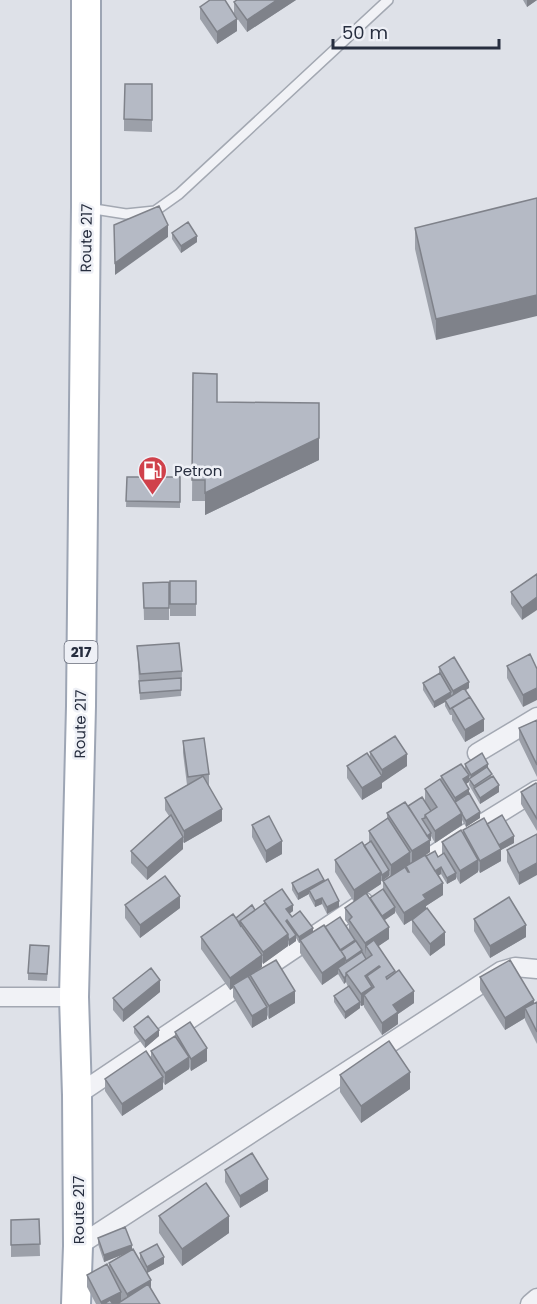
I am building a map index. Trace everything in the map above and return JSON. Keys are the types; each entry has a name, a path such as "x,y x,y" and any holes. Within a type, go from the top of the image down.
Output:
{"main road":[{"name":"Route 217","path":"76,1304 78,1246 75,997 81,706 86,0"}],"street":[{"path":"477,753 537,717"},
{"path":"407,873 537,790"},
{"path":"77,1095 377,893"},
{"path":"78,1246 501,971 515,967 537,969"},
{"path":"0,998 75,997"},
{"path":"530,1304 537,1298"}],"lane":[{"path":"86,207 126,214 155,211 179,194 388,0"}],"building":[{"path":"210,0 225,0 237,19 217,32 200,7"},
{"path":"237,0 277,0 247,20 234,2"},
{"path":"125,84 152,84 152,120 124,119"},
{"path":"537,198 537,295 436,319 415,228"},
{"path":"159,206 168,225 115,263 114,225"},
{"path":"188,222 197,236 181,246 172,233"},
{"path":"193,373 217,374 217,402 319,403 319,438 205,493 205,480 192,480"},
{"name":"Petron","path":"127,477 180,477 180,502 126,501"},
{"path":"537,574 537,597 522,608 511,592"},
{"path":"170,581 196,581 196,604 170,604"},
{"path":"169,582 169,608 144,608 143,583"},
{"path":"179,643 182,671 140,674 137,646"},
{"path":"530,654 537,669 537,688 523,695 507,666"},
{"path":"454,657 469,682 453,691 439,667"},
{"path":"440,673 451,692 434,702 423,683"},
{"path":"181,678 181,690 140,693 139,681"},
{"path":"464,688 470,697 450,709 445,700"},
{"path":"470,697 484,719 465,730 452,708"},
{"path":"537,720 537,765 519,728"},
{"path":"395,736 407,754 382,770 370,752"},
{"path":"204,738 209,774 188,777 183,741"},
{"path":"367,753 382,776 362,788 347,766"},
{"path":"482,753 488,764 471,775 465,764"},
{"path":"461,764 469,775 463,779 469,789 455,798 441,776"},
{"path":"487,767 492,774 474,786 469,779"},
{"path":"203,776 222,809 184,831 165,798"},
{"path":"493,776 499,785 480,798 474,788"},
{"path":"440,779 462,813 435,831 425,815 437,807 425,789"},
{"path":"537,784 537,819 521,792"},
{"path":"469,793 480,812 466,821 455,802"},
{"path":"422,797 431,811 422,819 431,833 427,836 408,806"},
{"path":"405,802 430,840 412,851 387,813"},
{"path":"171,815 183,837 147,868 131,851"},
{"path":"502,815 514,836 499,845 487,824"},
{"path":"269,816 282,841 266,851 252,825"},
{"path":"388,818 410,852 391,865 369,831"},
{"path":"484,818 501,849 480,861 463,830"},
{"path":"461,830 478,860 460,871 442,842"},
{"path":"537,834 537,863 519,873 507,850"},
{"path":"371,841 389,870 382,875 364,846"},
{"path":"362,842 381,872 354,890 335,860"},
{"path":"435,851 438,857 444,853 456,873 447,878 441,867 435,871 426,856"},
{"path":"425,855 443,883 423,895 426,899 404,913 383,881 405,867 409,872 406,866"},
{"path":"318,869 324,880 298,894 292,883"},
{"path":"165,876 180,896 140,925 125,905"},
{"path":"328,879 339,901 327,907 322,898 315,901 309,890"},
{"path":"282,889 293,905 286,909 292,917 300,911 313,928 299,937 287,920 296,935 289,940 288,934 264,901"},
{"path":"383,889 395,907 382,916 370,898"},
{"path":"366,893 389,927 365,943 349,920 352,917 345,908"},
{"path":"509,897 526,925 490,946 474,919"},
{"path":"265,903 288,934 263,952 240,921"},
{"path":"252,905 255,910 240,921 240,925 236,918"},
{"path":"427,908 445,932 430,944 412,920"},
{"path":"233,914 262,955 230,978 201,937"},
{"path":"340,917 355,940 340,950 325,927"},
{"path":"324,925 345,957 322,973 300,940"},
{"path":"374,940 395,971 386,977 387,979 399,970 414,991 393,1005 398,1012 382,1023 364,995 374,987 367,976 380,967 365,976 372,987 361,994 346,973 372,955 366,946"},
{"path":"356,941 362,950 346,961 341,951"},
{"path":"30,945 49,946 47,974 28,973"},
{"path":"362,952 366,959 346,973 344,978 338,968"},
{"path":"276,960 295,991 269,1006 250,975"},
{"path":"510,960 534,1000 505,1018 480,977"},
{"path":"151,968 160,980 123,1010 113,998"},
{"path":"248,976 267,1007 252,1016 233,985"},
{"path":"349,986 360,1002 345,1012 334,996"},
{"path":"537,1002 537,1032 525,1008"},
{"path":"148,1016 159,1030 145,1041 134,1027"},
{"path":"190,1022 207,1048 191,1059 175,1032"},
{"path":"175,1036 189,1057 165,1073 151,1051"},
{"path":"389,1041 410,1072 361,1106 340,1075"},
{"path":"146,1051 163,1077 122,1104 105,1079"},
{"path":"252,1153 268,1179 240,1196 225,1170"},
{"path":"206,1183 229,1216 182,1249 159,1216"},
{"path":"39,1219 40,1244 11,1245 11,1220"},
{"path":"125,1227 132,1245 104,1255 98,1238"},
{"path":"157,1244 164,1257 147,1267 140,1253"},
{"path":"133,1249 151,1280 127,1294 109,1263"},
{"path":"107,1264 121,1292 101,1302 87,1275"},
{"path":"148,1284 160,1304 117,1304"}],"place":[{"name":"Petron","path":"153,496"}]}
